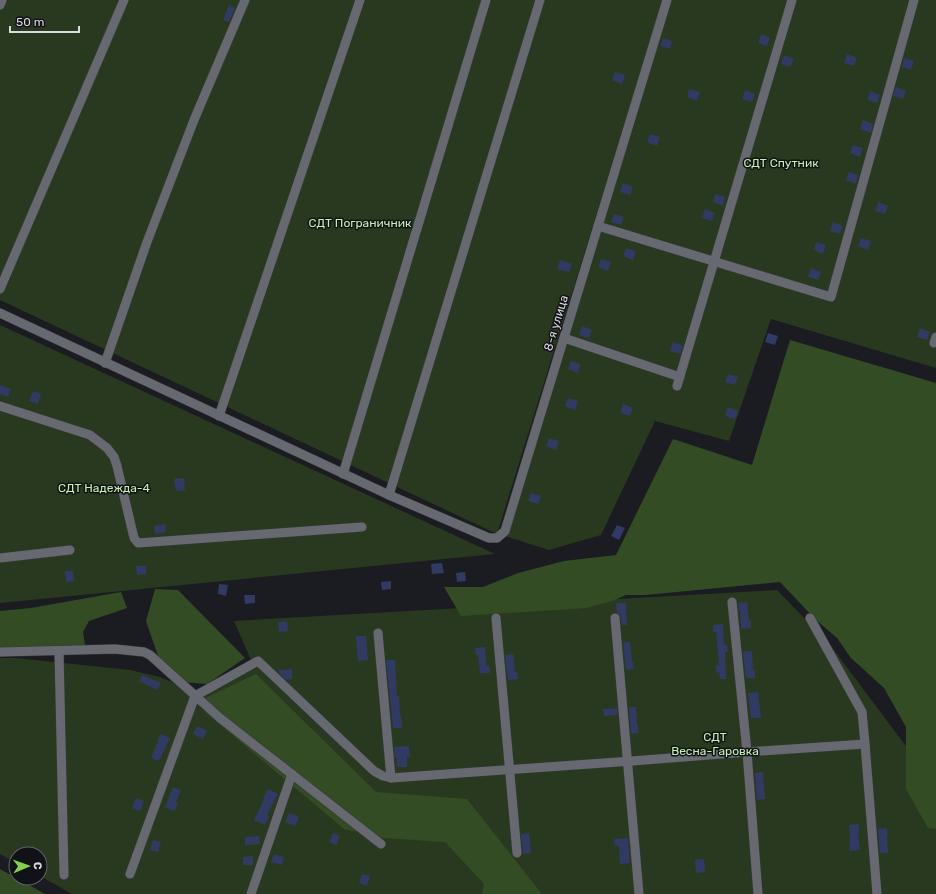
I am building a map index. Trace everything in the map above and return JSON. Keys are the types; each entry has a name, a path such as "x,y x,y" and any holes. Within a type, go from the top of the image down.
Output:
{"street":[{"path":"0,5 2,0"},
{"path":"0,289 124,0"},
{"path":"106,363 147,242 191,127 245,0"},
{"path":"219,416 360,0"},
{"path":"343,474 486,0"},
{"path":"389,495 540,0"},
{"name":"8-я улица","path":"0,313 389,495 489,538 497,538 506,531 667,0"},
{"path":"677,386 792,0"},
{"path":"598,226 831,297 914,0"},
{"path":"564,338 680,377"},
{"path":"0,406 90,435 107,448 114,457 117,466 134,538 138,543 362,528"},
{"path":"0,558 70,550"},
{"path":"732,602 758,894"},
{"path":"496,618 517,854"},
{"path":"615,618 639,894"},
{"path":"810,618 862,712 877,894"},
{"path":"378,633 391,778"},
{"path":"0,652 115,649 150,654 220,718 381,844"},
{"path":"59,651 64,875"},
{"path":"130,874 195,696 258,661 374,771 391,778 865,744"},
{"path":"251,894 292,774"}],"green space":[{"name":"СДТ Пограничник","path":"0,0 663,0 497,534 0,300"},
{"name":"СДТ Спутник","path":"669,0 936,0 936,368 771,319 729,441 655,421 601,535 549,550 505,536"},
{"name":"СДТ Надежда-4","path":"0,325 495,554 0,603"},
{"path":"790,340 936,383 936,829 928,828 906,789 906,727 884,688 851,658 837,638 815,619 780,582 646,595 626,595 612,601 586,608 461,616 444,587 483,587 518,573 564,561 616,555 673,439 752,465"},
{"path":"155,589 178,590 245,658 207,684 182,682 158,656 146,621"},
{"name":"СДТ Весна-Гаровка","path":"777,590 831,646 917,761 936,769 936,894 72,894 48,880 48,846 8,846 8,858 0,854 0,658 16,658 130,670 160,677 197,692 251,660 234,621"},
{"path":"121,592 127,608 89,621 83,632 85,645 0,648 0,611 31,608"},
{"path":"256,674 376,792 467,799 542,894 482,894 484,884 445,842 384,838 344,829 206,713 199,701"},
{"path":"0,869 8,873 8,886 31,886 45,894 0,894"}],"building":[{"path":"229,5 235,8 229,22 223,20"},
{"path":"761,34 770,38 767,46 758,43"},
{"path":"663,38 672,41 670,49 660,46"},
{"path":"847,54 857,58 854,66 844,63"},
{"path":"784,55 794,59 790,67 781,64"},
{"path":"904,58 914,61 911,70 902,67"},
{"path":"615,72 625,75 622,84 612,80"},
{"path":"896,87 906,91 903,99 893,96"},
{"path":"689,89 700,92 697,101 687,97"},
{"path":"745,90 755,94 752,102 742,99"},
{"path":"870,91 880,95 877,103 868,100"},
{"path":"863,120 873,124 871,133 860,129"},
{"path":"650,134 660,137 657,146 647,142"},
{"path":"853,145 863,148 860,157 850,153"},
{"path":"849,172 858,175 856,184 846,180"},
{"path":"623,183 633,187 630,195 620,192"},
{"path":"715,194 725,197 723,206 713,202"},
{"path":"878,202 888,206 885,214 875,211"},
{"path":"705,209 715,213 712,221 702,218"},
{"path":"614,214 624,217 621,225 611,222"},
{"path":"833,222 843,226 840,234 830,231"},
{"path":"861,238 871,241 868,250 858,246"},
{"path":"816,242 826,245 823,254 814,250"},
{"path":"626,248 636,251 633,260 623,256"},
{"path":"601,259 611,262 608,271 598,267"},
{"path":"560,260 572,264 569,272 557,269"},
{"path":"811,268 821,272 818,280 808,277"},
{"path":"582,326 592,330 589,338 579,335"},
{"path":"920,328 930,332 927,340 917,337"},
{"path":"768,333 778,336 775,345 765,342"},
{"path":"673,342 683,346 680,354 670,351"},
{"path":"571,361 580,364 578,373 568,369"},
{"path":"728,374 738,377 735,385 725,382"},
{"path":"0,385 11,389 8,397 0,394"},
{"path":"33,391 41,394 38,404 29,401"},
{"path":"568,398 578,401 575,410 565,406"},
{"path":"623,404 633,408 630,416 620,413"},
{"path":"728,407 738,411 735,419 725,416"},
{"path":"549,438 559,441 556,450 546,446"},
{"path":"184,478 185,490 176,491 174,479"},
{"path":"531,493 541,496 538,504 528,501"},
{"path":"165,524 166,532 155,534 154,526"},
{"path":"617,525 625,528 619,540 611,536"},
{"path":"442,563 444,573 432,574 431,564"},
{"path":"136,566 146,566 146,574 137,575"},
{"path":"65,571 73,571 74,581 66,582"},
{"path":"465,572 466,581 457,582 456,573"},
{"path":"391,581 391,589 382,590 381,582"},
{"path":"219,584 228,585 226,596 218,594"},
{"path":"244,595 255,595 255,603 245,604"},
{"path":"747,602 751,628 741,629 738,603"},
{"path":"616,603 626,603 627,625 622,625 620,615 617,612"},
{"path":"287,621 288,631 279,632 278,622"},
{"path":"723,624 724,645 727,645 728,652 725,652 726,679 720,679 719,672 716,673 716,665 719,665 716,632 713,632 713,625"},
{"path":"356,636 366,636 368,660 358,661"},
{"path":"623,642 630,642 634,669 626,670"},
{"path":"485,647 486,666 489,665 490,673 480,673 478,655 476,655 475,648"},
{"path":"752,651 753,671 755,670 755,678 746,678 743,652"},
{"path":"513,654 515,672 517,672 518,679 508,680 505,655"},
{"path":"386,660 395,660 397,696 399,696 402,728 393,728"},
{"path":"292,669 292,679 286,680 279,673 279,670"},
{"path":"142,675 161,683 157,690 139,681"},
{"path":"758,692 761,718 751,718 748,693"},
{"path":"629,707 636,707 638,733 631,734"},
{"path":"617,708 617,715 604,716 603,709"},
{"path":"197,726 207,731 203,739 193,734"},
{"path":"161,734 170,738 159,761 151,758"},
{"path":"409,746 410,757 407,757 407,767 397,767 397,758 395,758 394,747"},
{"path":"763,772 765,799 757,800 755,773"},
{"path":"173,787 181,790 176,802 178,803 175,811 165,807"},
{"path":"268,789 278,794 267,815 269,816 265,825 254,820"},
{"path":"136,798 144,801 140,811 132,808"},
{"path":"289,813 299,817 295,826 285,822"},
{"path":"859,824 858,831 860,850 850,851 849,825"},
{"path":"887,828 888,853 880,853 878,829"},
{"path":"333,833 340,836 336,845 329,842"},
{"path":"529,833 531,853 523,854 521,834"},
{"path":"259,836 260,844 245,845 245,837"},
{"path":"628,838 630,863 620,864 619,846 615,846 614,839"},
{"path":"153,840 161,842 158,852 150,850"},
{"path":"274,854 284,857 282,865 271,862"},
{"path":"253,856 253,865 243,865 243,857"},
{"path":"704,859 705,872 696,873 695,860"},
{"path":"362,874 370,876 367,886 359,883"}]}
